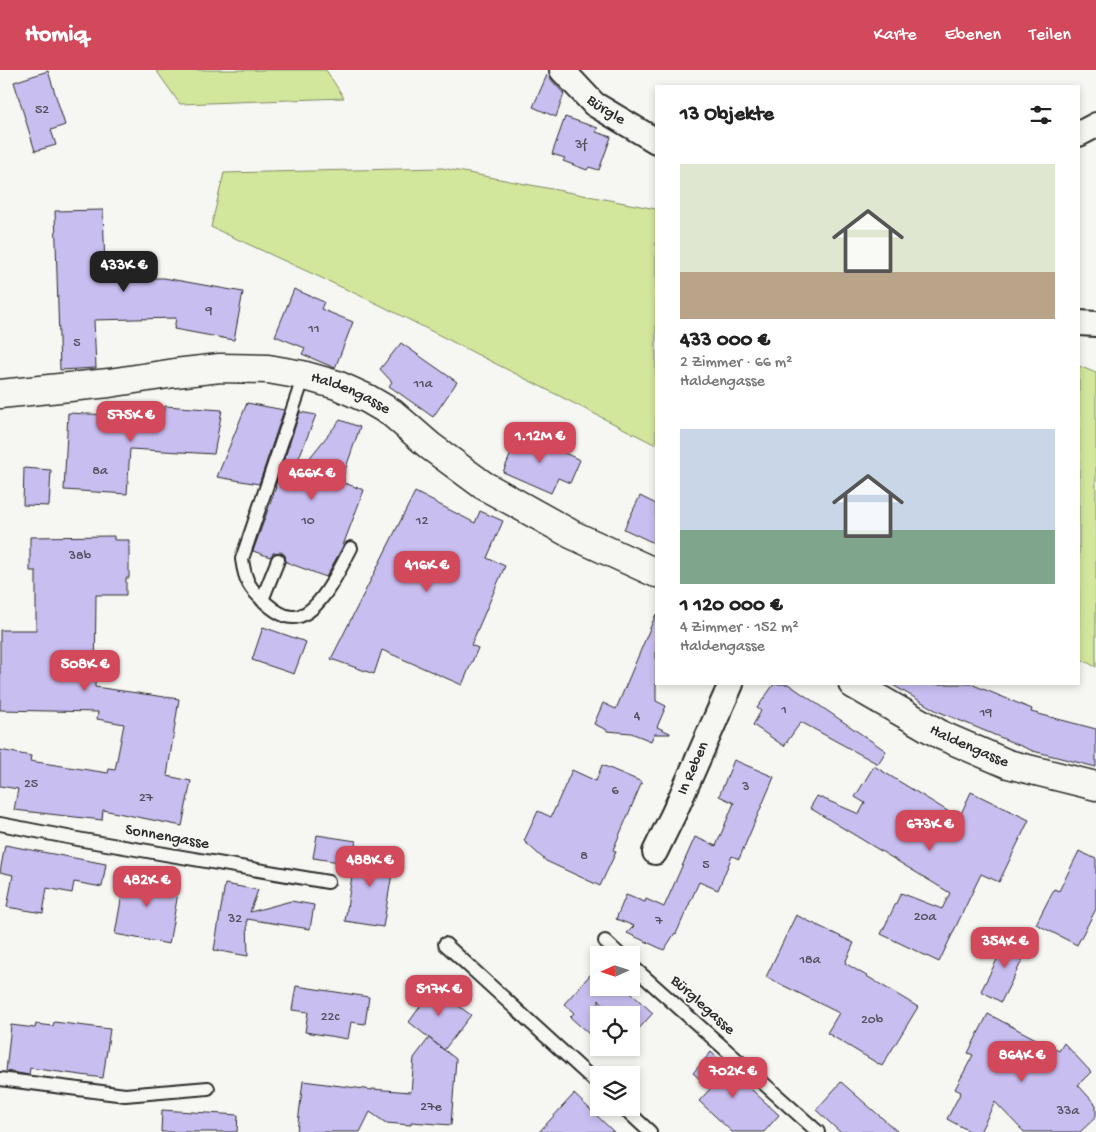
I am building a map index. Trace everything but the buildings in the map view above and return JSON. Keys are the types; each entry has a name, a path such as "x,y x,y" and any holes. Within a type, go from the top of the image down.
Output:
{"street":[{"name":"Bürgle","path":"562,70 594,104 655,140"},
{"path":"1080,133 1096,125"},
{"path":"1080,323 1096,324"},
{"name":"Haldengasse","path":"0,394 109,383 175,372 220,368 268,369 304,376 337,385 368,399 392,413 430,446 484,485 573,535 655,573"},
{"name":"In Reben","path":"655,852 731,685"},
{"name":"Haldengasse","path":"855,685 943,736 1008,764 1096,786"}],"lane":[{"path":"304,376 242,559 244,573 254,592 262,600 277,612 294,617 308,612 328,591 351,548"},
{"path":"262,600 278,560"},
{"name":"Sonnengasse","path":"0,824 328,882"},
{"path":"605,941 610,946"},
{"path":"445,944 590,1077"},
{"name":"Bürglegasse","path":"640,973 818,1132"},
{"path":"0,1079 125,1095 208,1088"},
{"path":"633,1116 650,1132"}],"green space":[{"path":"156,70 326,70 344,98 180,104"},
{"path":"442,168 655,209 655,444 378,304 211,227 224,173"},
{"path":"1080,366 1096,373 1096,667 1080,659"}]}
